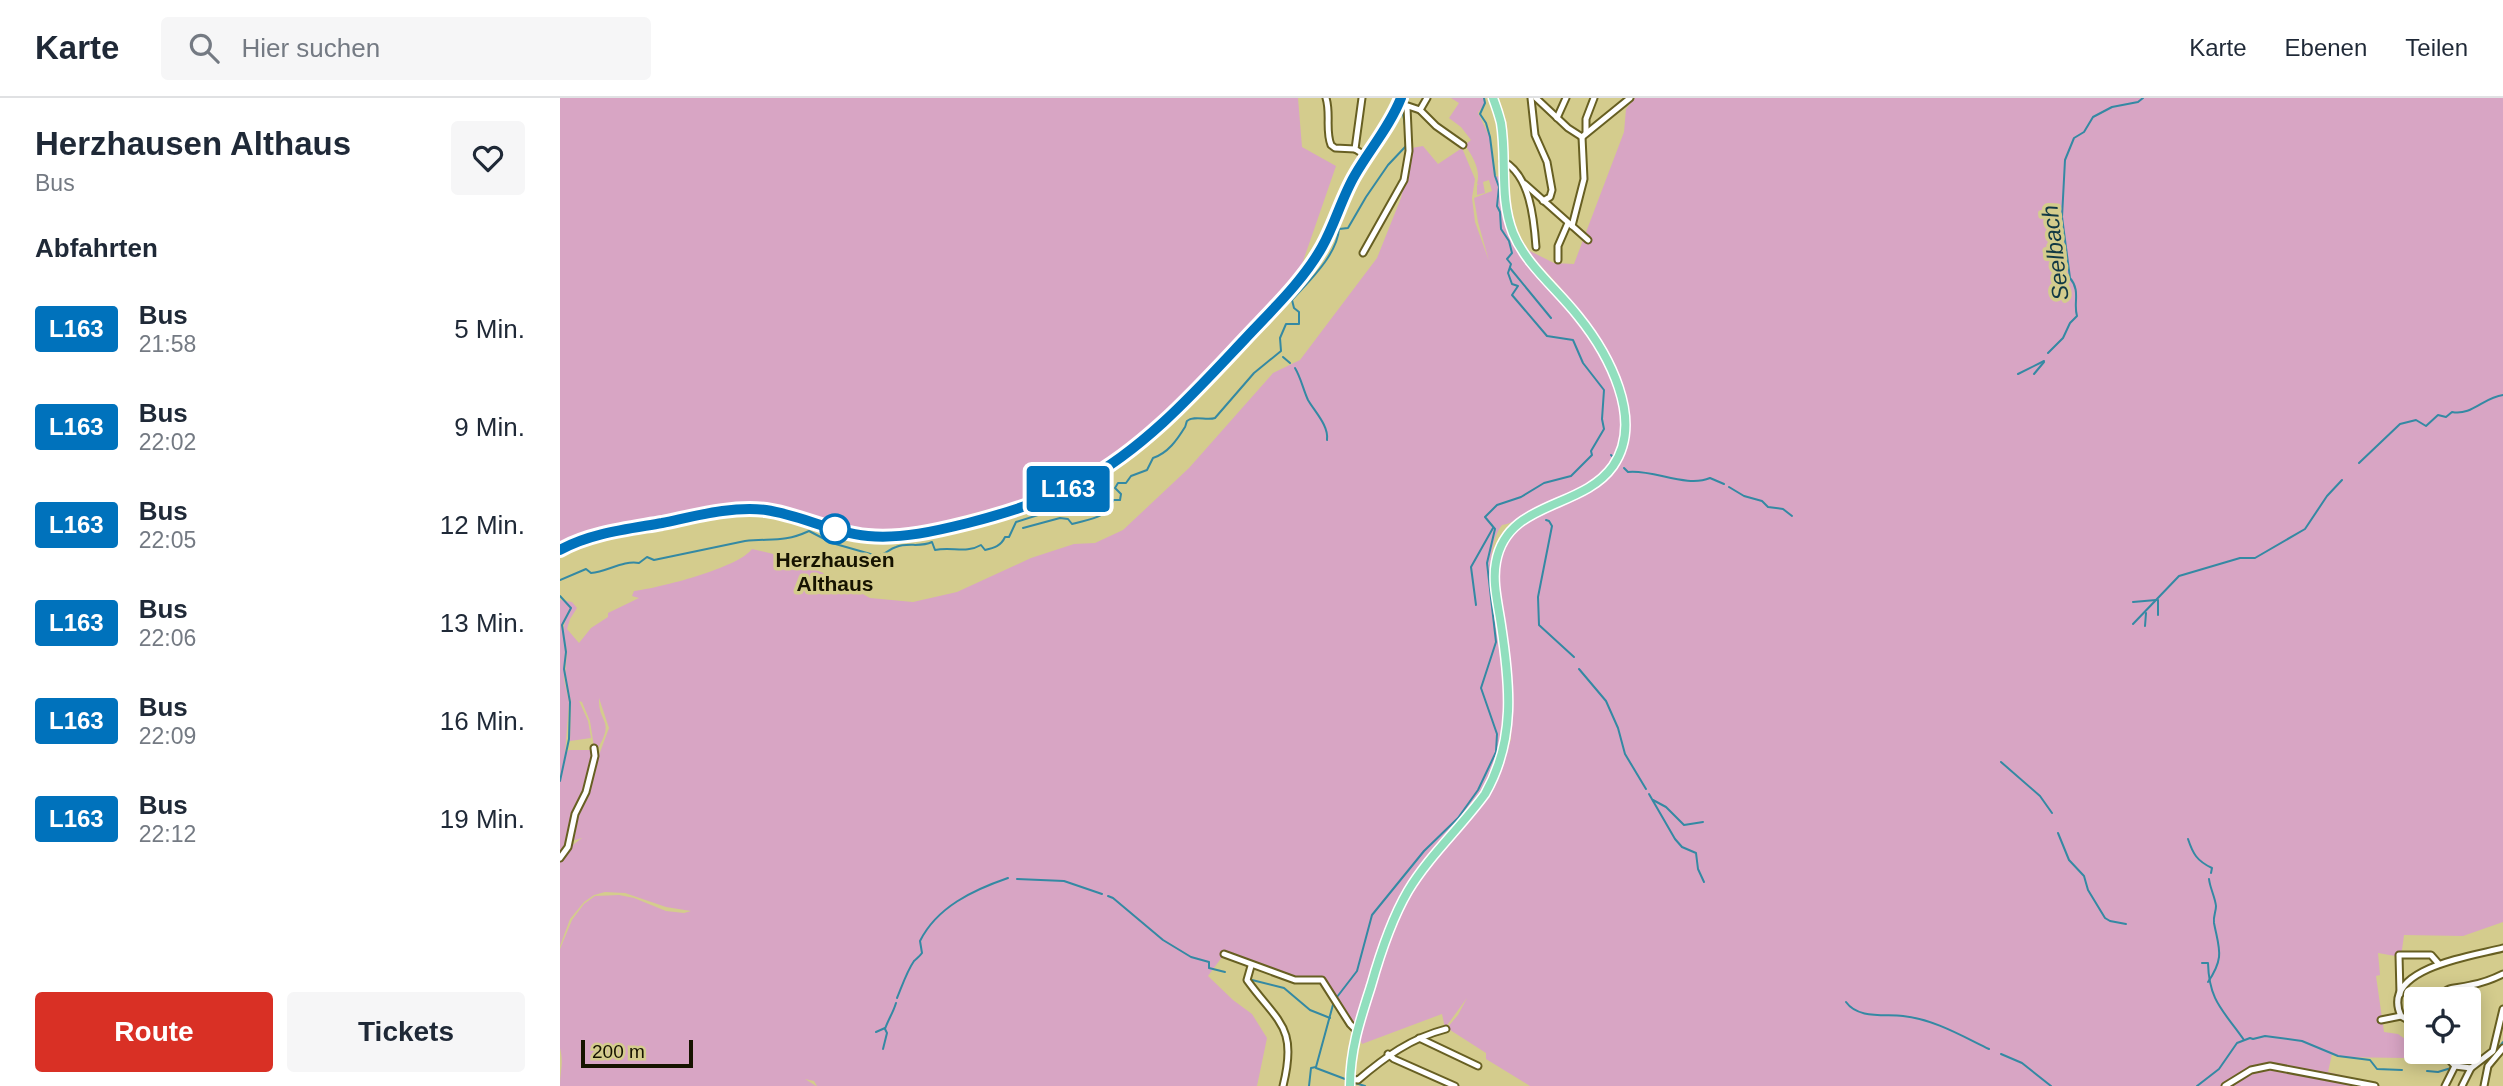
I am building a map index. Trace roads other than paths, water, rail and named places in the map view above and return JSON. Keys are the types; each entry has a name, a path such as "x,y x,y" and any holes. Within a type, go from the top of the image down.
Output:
{"main road":[{"path":"1350,1082 1351,1052 1356,1030 1380,957 1407,892 1485,794 1504,751 1508,731 1508,684 1494,578 1497,552 1511,529 1533,513 1598,482 1615,463 1625,437 1622,402 1603,355 1579,317 1523,252 1513,233 1506,212 1501,121 1493,98"},
{"path":"560,550 597,536 716,512 751,509 778,512 839,531 868,536 916,534 979,520 1029,505 1065,490 1111,463 1164,420 1244,341 1310,264 1331,231 1350,183 1403,104"}],"street":[{"path":"1326,98 1331,145 1335,148 1355,149 1366,156"},
{"path":"1355,149 1362,98"},
{"path":"1420,110 1427,98"},
{"path":"1534,98 1579,137 1630,98"},
{"path":"1534,98 1535,135 1546,155 1551,182 1550,197 1543,201"},
{"path":"1557,117 1566,98"},
{"path":"1558,260 1558,246 1570,225 1584,179 1584,135 1586,119 1594,98"},
{"path":"1363,253 1404,180 1409,151 1403,104 1420,110 1436,126 1463,145"},
{"path":"1503,161 1588,240"},
{"path":"1525,184 1536,247"},
{"path":"560,858 568,847 575,814 586,792 595,756 594,748"},
{"path":"2401,1016 2397,1002 2400,994 2420,972 2438,963 2503,948"},
{"path":"1224,954 1251,966 1296,980 1322,980 1356,1030"},
{"path":"2400,994 2399,955 2431,956 2438,963"},
{"path":"1251,966 1247,980 1279,1018 1287,1038 1288,1054 1283,1086"},
{"path":"2452,987 2467,986 2503,974"},
{"path":"2484,1086 2488,1066 2495,1052 2503,1009"},
{"path":"2381,1020 2404,1017"},
{"path":"1350,1082 1358,1080 1388,1054 1419,1038 1446,1029"},
{"path":"1419,1038 1478,1066"},
{"path":"2462,1086 2471,1068 2503,1048"},
{"path":"2495,1052 2503,1059"},
{"path":"1388,1054 1455,1086"},
{"path":"2225,1086 2251,1070 2270,1066 2375,1086"},
{"path":"2445,1086 2455,1066 2471,1068"}],"waterway":[{"path":"1406,98 1402,108 1406,131"},
{"path":"1337,997 1357,971 1372,915 1424,851 1458,818 1478,790 1496,752 1497,734 1481,688 1496,642 1487,563 1495,529 1485,517 1497,505 1521,497 1544,483 1571,476 1592,455 1591,451 1604,429 1604,390 1583,363 1573,340 1547,336 1512,295 1518,286 1512,284 1508,273 1511,264 1507,259 1512,253 1509,241 1501,229 1497,206 1499,187 1490,137 1480,114 1485,103 1484,98"},
{"name":"Seelbach","path":"2048,353 2063,338 2070,323 2077,316 2076,292 2070,278 2062,217 2065,160 2074,138 2084,132 2093,117 2112,107 2138,102 2143,98"},
{"path":"560,580 586,569 591,573 597,572 627,563 639,563 647,557 654,560 745,541 784,539 809,531 832,543 874,555 900,546 932,542 935,550 970,549 981,545 985,550 997,546 1005,537 1009,537 1016,522 1091,501 1100,504 1101,494 1106,492 1109,494 1109,500 1120,500 1121,494 1115,488 1118,483 1126,483 1131,476 1147,470 1153,458 1163,453 1175,441 1187,421 1193,418 1215,418 1254,373 1281,351 1280,338 1286,324 1299,324 1299,312 1294,308 1292,300 1328,258 1339,229 1348,228 1388,165 1406,146"},
{"path":"1510,268 1551,318"},
{"path":"1283,357 1290,363"},
{"name":"Seelbach","path":"2018,374 2044,361"},
{"path":"2034,374 2044,362"},
{"path":"1295,368 1308,400 1324,424 1327,440"},
{"path":"2359,463 2400,424 2416,420 2426,426 2438,415 2446,417 2452,412 2466,411 2503,395"},
{"path":"1624,468 1628,472 1680,480 1710,478 1724,484"},
{"path":"2133,624 2179,576 2240,558 2255,558 2305,529 2327,496 2342,480"},
{"path":"1729,487 1744,496 1762,501 1768,507 1783,509 1792,516"},
{"path":"1023,528 1060,518 1068,519 1072,524 1091,519 1106,511 1113,501"},
{"path":"1546,520 1552,526 1538,597 1539,625 1574,657"},
{"path":"1476,605 1471,567 1493,528"},
{"path":"560,596 571,608 562,625 566,652 564,669 570,702 569,739 560,781"},
{"path":"2133,602 2156,600"},
{"path":"2158,600 2158,615"},
{"path":"2145,626 2146,613"},
{"path":"1579,669 1606,701 1618,728 1625,754 1646,789"},
{"path":"2001,762 2040,796 2052,813"},
{"path":"1649,794 1675,839 1682,847 1696,853 1698,869 1704,882"},
{"path":"1653,800 1666,807 1684,825 1703,822"},
{"path":"2058,833 2069,860 2084,876 2088,890 2105,918 2126,924"},
{"path":"2188,839 2196,856 2212,868 2211,873"},
{"path":"897,998 911,965 922,953 920,941 936,918 969,894 1008,878"},
{"path":"1017,879 1064,881 1102,894"},
{"path":"2208,982 2219,959 2214,921 2216,906 2209,879"},
{"path":"1108,896 1163,940 1191,957 1209,962 1209,968 1225,972"},
{"path":"2202,963 2208,963 2215,997 2244,1040"},
{"path":"1252,980 1284,988 1310,1010 1330,1018"},
{"path":"1309,1086 1311,1068 1316,1067 1334,1001"},
{"path":"1846,1002 1864,1013 1925,1021 1989,1049"},
{"path":"883,1049 887,1033 885,1029 896,1003"},
{"path":"876,1032 885,1028"},
{"path":"2197,1086 2219,1069 2237,1043 2265,1036 2302,1041 2338,1056 2370,1060 2377,1069 2402,1070"},
{"path":"2495,1052 2503,1042"},
{"path":"2001,1054 2022,1063 2051,1086"},
{"path":"2473,1070 2491,1056"},
{"path":"1316,1068 1345,1079"},
{"path":"2427,1071 2438,1072 2451,1068"},
{"path":"1355,1083 1365,1086"}],"place":[{"name":"Herzhausen Althaus","path":"835,529"}]}
